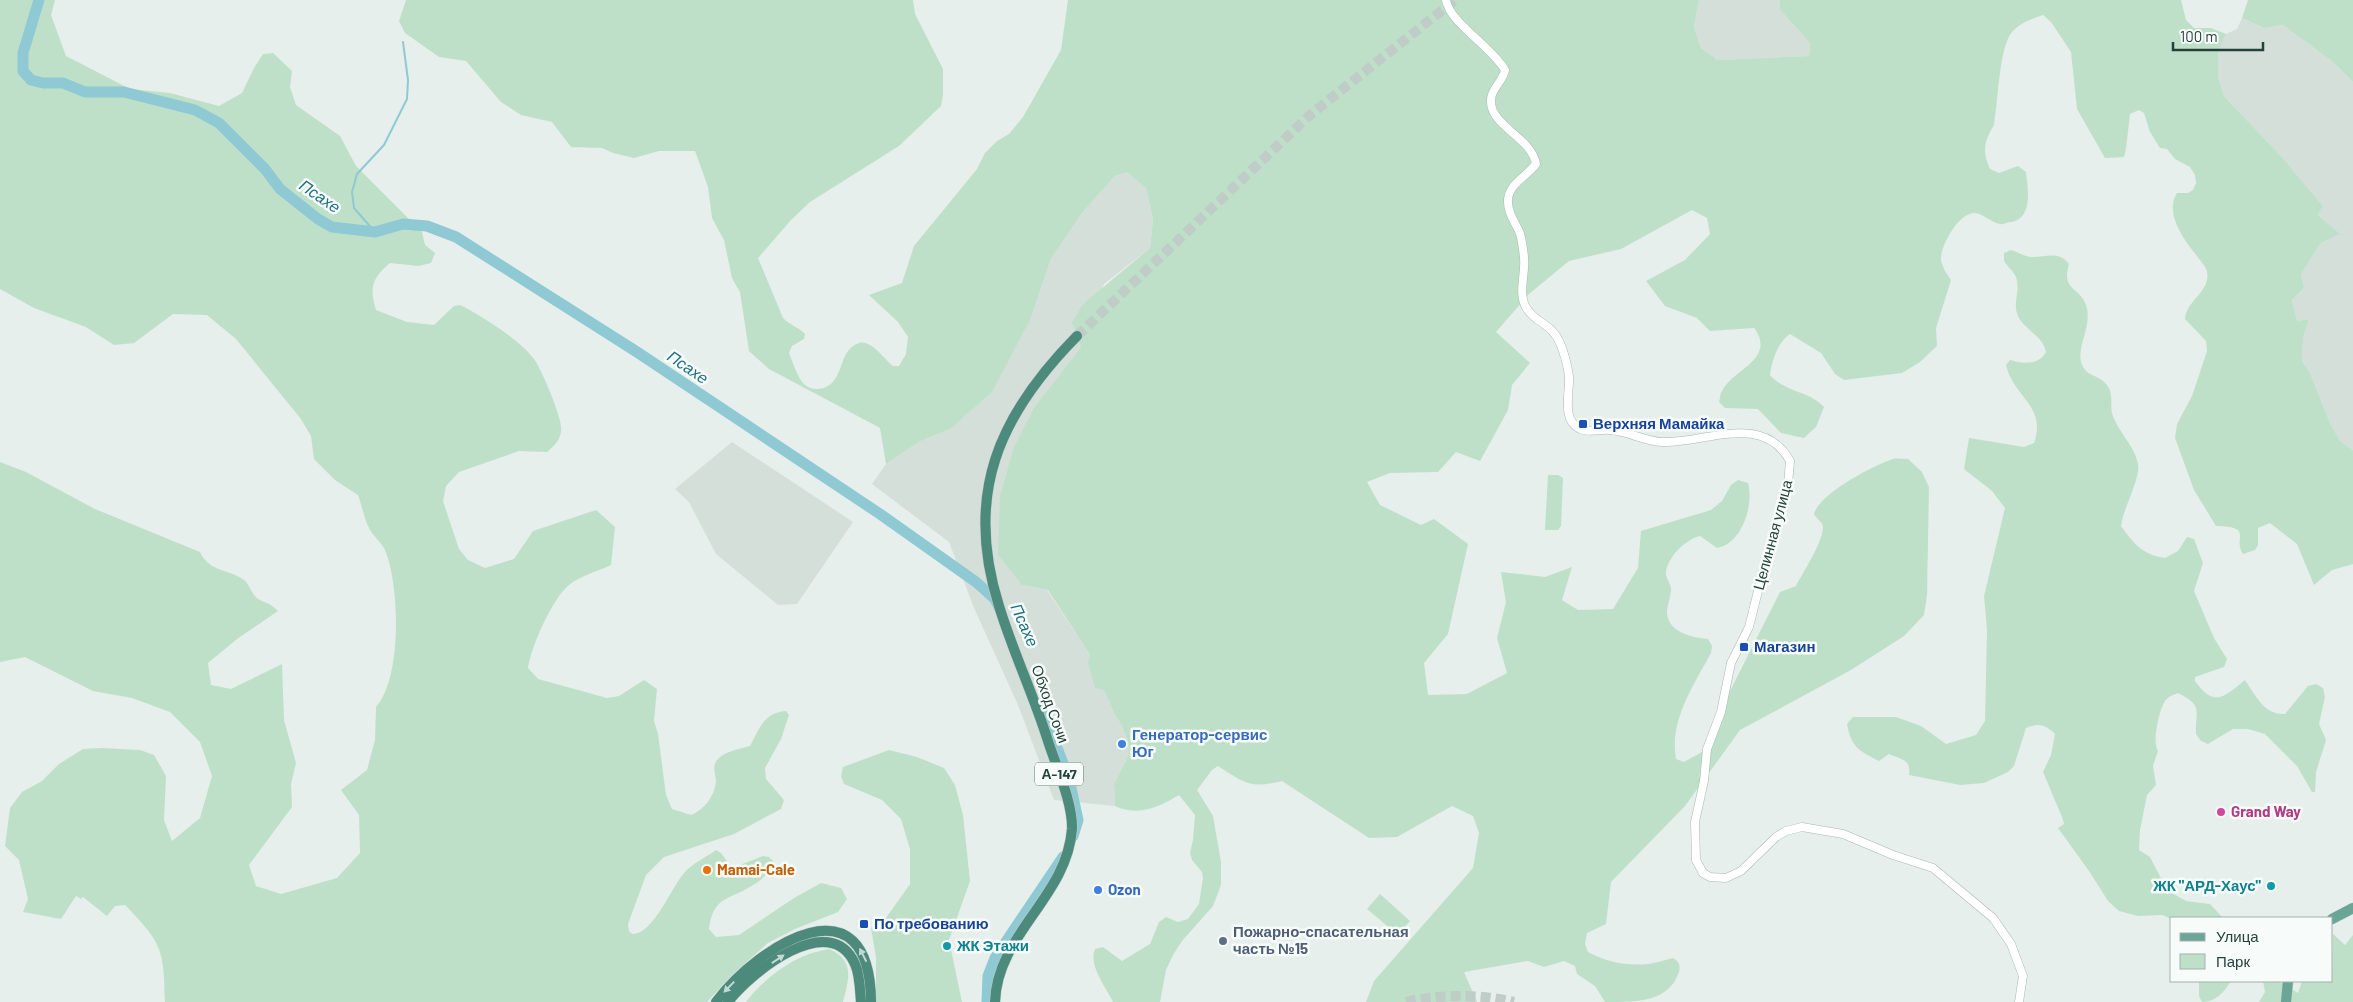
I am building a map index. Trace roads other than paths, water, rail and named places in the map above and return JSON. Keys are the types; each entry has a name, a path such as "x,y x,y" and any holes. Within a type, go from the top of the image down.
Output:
{"highway":[{"name":"Обход Сочи","path":"995,1002 1000,971 1007,953 1058,878 1066,858 1072,828 1069,807 1044,730 998,604 990,571 985,537 986,506 995,456 1002,440 1031,389 1077,336"},
{"path":"716,1002 743,973 780,945 807,934 828,930 846,935 862,951 869,974 871,1002"},
{"path":"728,1002 745,984 784,955 810,943 824,941 836,944 851,956 858,973 861,1002"}],"main road":[{"path":"2333,918 2353,908"},
{"path":"2286,1002 2288,982"}],"street":[{"name":"Целинная улица","path":"1446,0 1454,18 1494,54 1505,70 1490,99 1491,108 1496,116 1534,155 1536,164 1512,188 1508,202 1512,218 1520,232 1524,257 1524,302 1534,316 1553,330 1561,344 1568,366 1568,407 1572,422 1581,430 1616,431 1647,440 1662,442 1739,432 1753,433 1779,446 1790,461 1788,484 1749,627 1731,663 1721,712 1707,749 1704,782 1695,822 1696,860 1699,868 1710,877 1726,878 1741,871 1776,837 1786,831 1802,827 1843,834 1893,856 1933,868 1993,918 2011,944 2023,976 2019,1002"}],"waterway":[{"name":"Псахе","path":"39,0 23,53 23,71 31,80 43,83 63,83 85,92 124,92 195,110 219,123 265,169 280,189 318,219 332,227 375,232 403,224 427,226 456,237 637,352 880,514 976,582 995,599 1000,609"},
{"path":"375,232 354,208 352,192 357,174 384,145 407,99 408,80 403,42"},
{"name":"Псахе","path":"1042,709 1069,779 1078,820 1073,836"},
{"name":"Псахе","path":"987,1002 988,976 995,958 1063,857"}],"tunnel":[{"path":"1077,336 1310,115 1455,0"},
{"path":"1406,1002 1446,996 1474,996 1514,1002"}],"place":[{"name":"Верхняя Мамайка","path":"1583,424"},
{"name":"Магазин","path":"1744,647"},
{"name":"Генератор-сервис Юг","path":"1122,744"},
{"name":"Grand Way","path":"2221,812"},
{"name":"Mamai-Cale","path":"707,870"},
{"name":"ЖК \"АРД-Хаус\"","path":"2271,886"},
{"name":"Ozon","path":"1098,890"},
{"name":"По требованию","path":"864,924"},
{"name":"Пожарно-спасательная часть №15","path":"1223,941"},
{"name":"ЖК Этажи","path":"947,946"}]}
